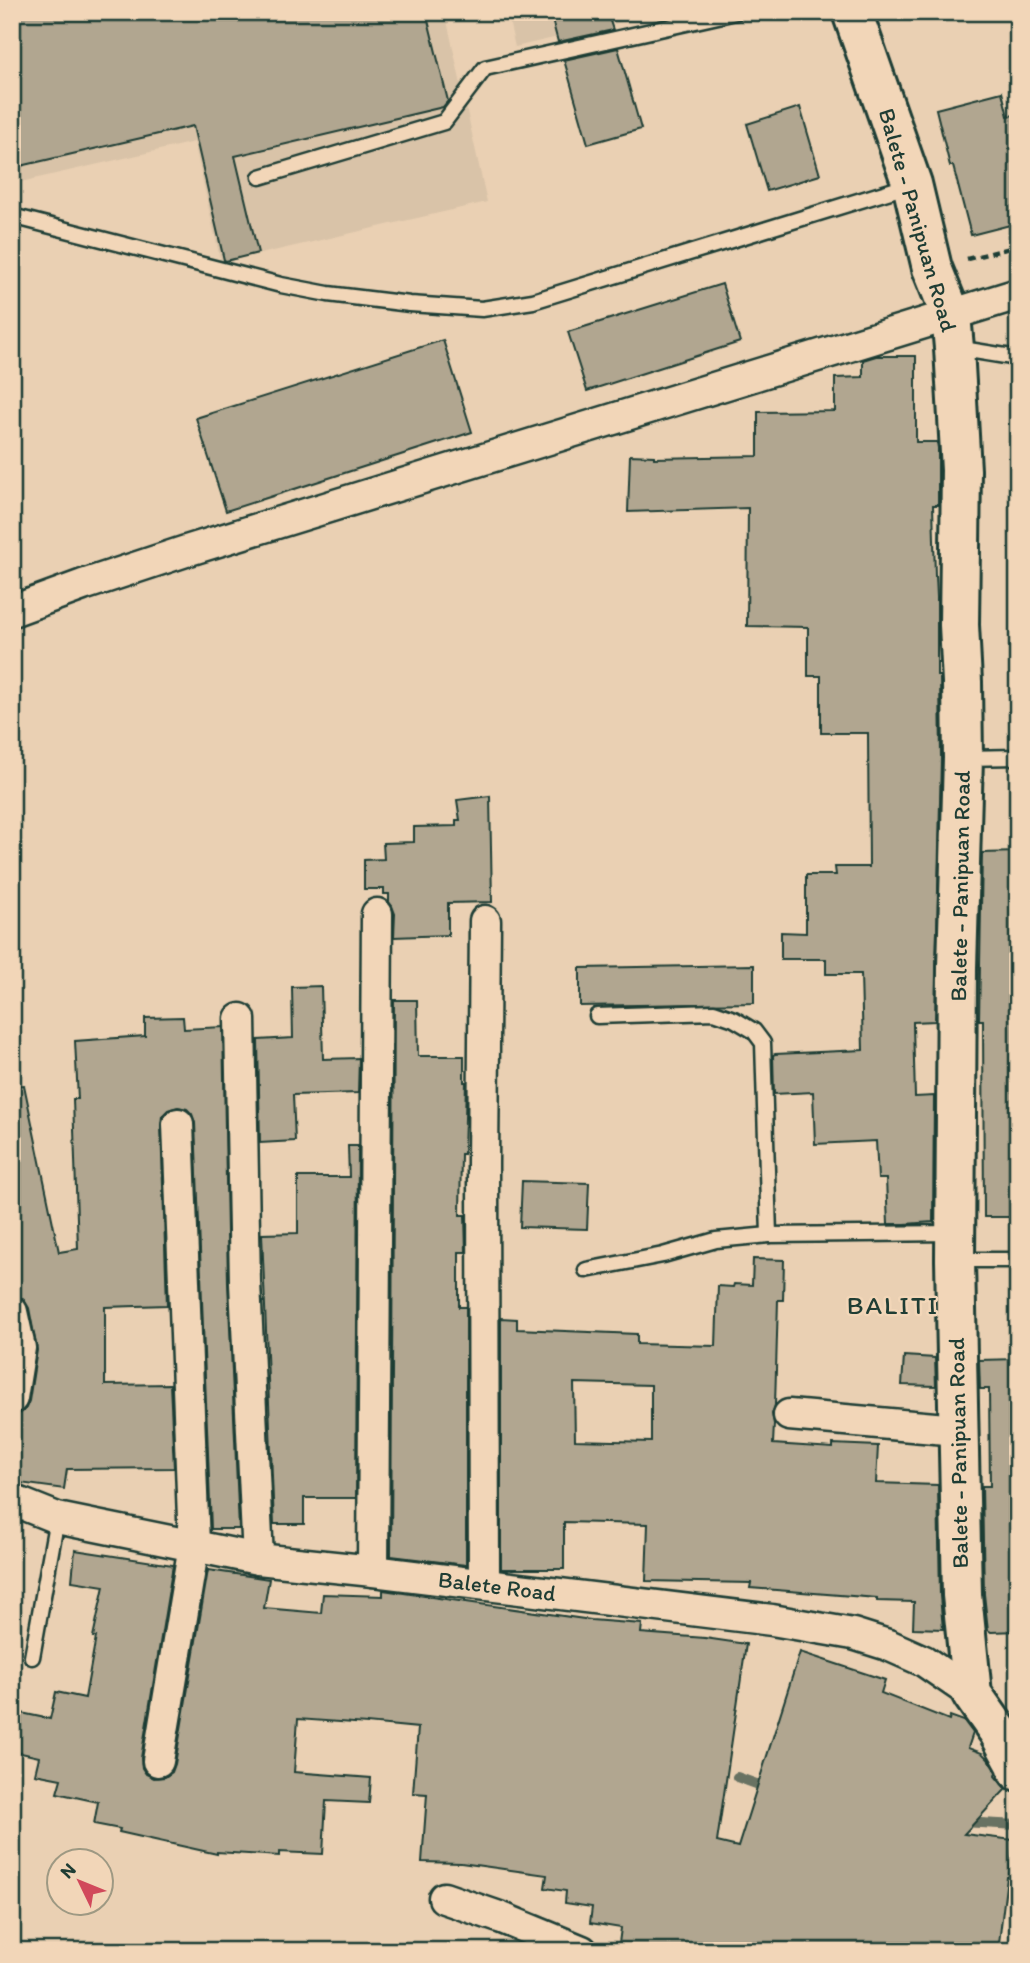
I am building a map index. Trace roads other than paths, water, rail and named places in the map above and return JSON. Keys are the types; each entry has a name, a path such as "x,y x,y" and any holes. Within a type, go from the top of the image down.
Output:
{"main road":[{"name":"Balete - Panipuan Road","path":"852,12 912,184 932,268 953,331 961,470 959,625 963,758 954,1193 962,1595 972,1694 998,1731 1017,1767"}],"street":[{"path":"12,611 186,551 953,331 1018,294"},
{"path":"373,1571 377,915"},
{"path":"484,1584 485,921"},
{"path":"240,1019 245,1283 258,1559"},
{"path":"159,1761 194,1545 178,1125"},
{"path":"12,1312 20,1348 12,1398"},
{"path":"789,1415 957,1430"},
{"name":"Balete Road","path":"12,1500 57,1518 258,1559 772,1620 853,1634 888,1645 924,1661 972,1694"},
{"path":"444,1898 502,1918 582,1951"}],"lane":[{"path":"260,177 444,122 485,68 736,12"},
{"path":"12,216 281,285 410,304 482,309 533,300 912,184"},
{"path":"953,331 1018,358"},
{"path":"963,758 1018,757"},
{"path":"597,1016 714,1012 754,1031 763,1043 769,1235"},
{"path":"586,1270 663,1255 716,1240 769,1235 955,1247 1018,1259"},
{"path":"32,1657 57,1518"}],"waterway":[{"path":"737,1777 770,1789"},
{"path":"962,1822 1018,1825"}],"district":[{"name":"BALITI","path":"893,1305"}]}
